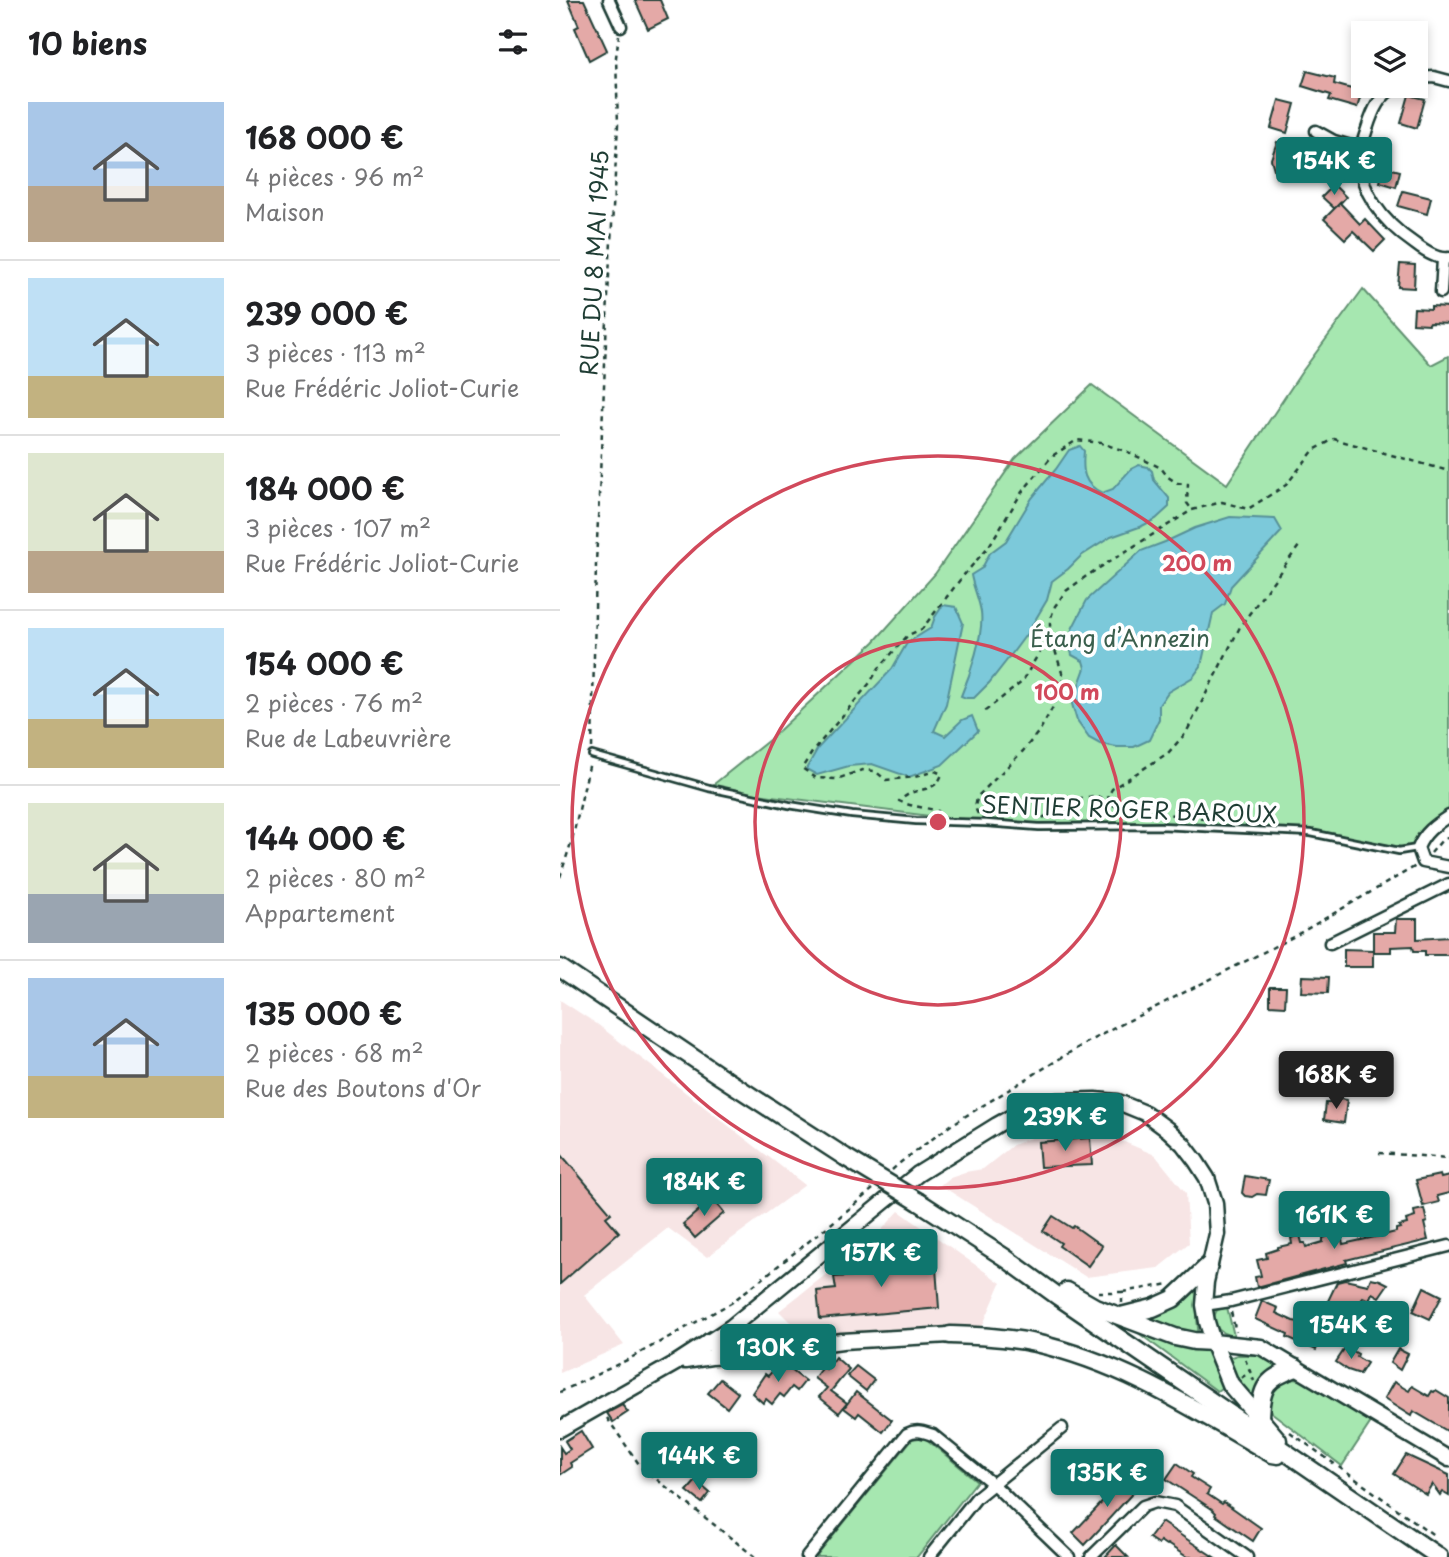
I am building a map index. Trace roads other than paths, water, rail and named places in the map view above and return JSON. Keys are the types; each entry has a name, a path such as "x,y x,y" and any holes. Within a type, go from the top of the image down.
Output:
{"main road":[{"path":"560,968 717,1074 1004,1257 1439,1557"},
{"path":"1004,1257 1095,1307 1175,1337 1213,1342 1230,1384 1291,1455"},
{"path":"1121,1316 1153,1308 1173,1299 1209,1265"},
{"path":"950,1335 1032,1342 1073,1353 1166,1392 1272,1454 1291,1455"},
{"path":"1260,1418 1261,1397 1271,1379 1296,1368"}],"street":[{"path":"610,0 621,26"},
{"path":"1428,77 1449,81"},
{"path":"1381,98 1373,108 1361,149 1360,170 1368,195 1387,221 1424,251 1446,258 1441,292"},
{"path":"1316,131 1334,141 1361,149"},
{"path":"1449,816 1422,838 1418,848 1423,862 1449,867"},
{"path":"1330,943 1449,884"},
{"path":"560,1429 676,1363 730,1328 918,1174 997,1125 1040,1104 1095,1100 1118,1102 1145,1113 1184,1144 1207,1178 1215,1203 1217,1234 1209,1265 1204,1306 1213,1342 1261,1347 1449,1459"},
{"path":"1204,1306 1449,1246"},
{"path":"730,1328 747,1349 757,1351"},
{"path":"676,1363 869,1338 950,1335"},
{"path":"709,1341 730,1356"},
{"path":"929,1557 977,1497 1062,1428"},
{"path":"807,1557 907,1434 913,1431 933,1435 993,1484 1069,1557"},
{"path":"1091,1557 1143,1506 1155,1502 1175,1506 1247,1557"}],"lane":[{"name":"SENTIER ROGER BAROUX","path":"592,755 709,788 852,815 1039,827 1160,825 1311,833 1399,851 1418,848"}],"water":[{"path":"1080,446 1084,451 1085,476 1096,489 1102,493 1113,489 1131,469 1139,465 1148,467 1154,480 1169,498 1169,507 1156,519 1111,537 1081,556 1052,581 1047,600 1028,632 989,683 974,698 961,696 976,654 981,621 971,575 982,568 990,553 1006,541 1032,498 1069,450"},
{"path":"1230,517 1275,519 1282,531 1231,586 1225,604 1213,613 1201,666 1193,677 1168,692 1159,705 1159,719 1149,740 1134,747 1117,747 1100,744 1089,738 1077,721 1072,704 1085,668 1083,661 1072,655 1069,643 1072,629 1087,600 1141,551 1195,528"},
{"path":"943,605 956,607 963,623 946,704 934,731 945,736 962,720 972,716 978,731 942,765 909,777 872,764 849,766 817,775 806,769 818,748 892,669 907,643 931,628"}],"park label":[{"name":"Étang d’Annezin","path":"1120,639"}]}
